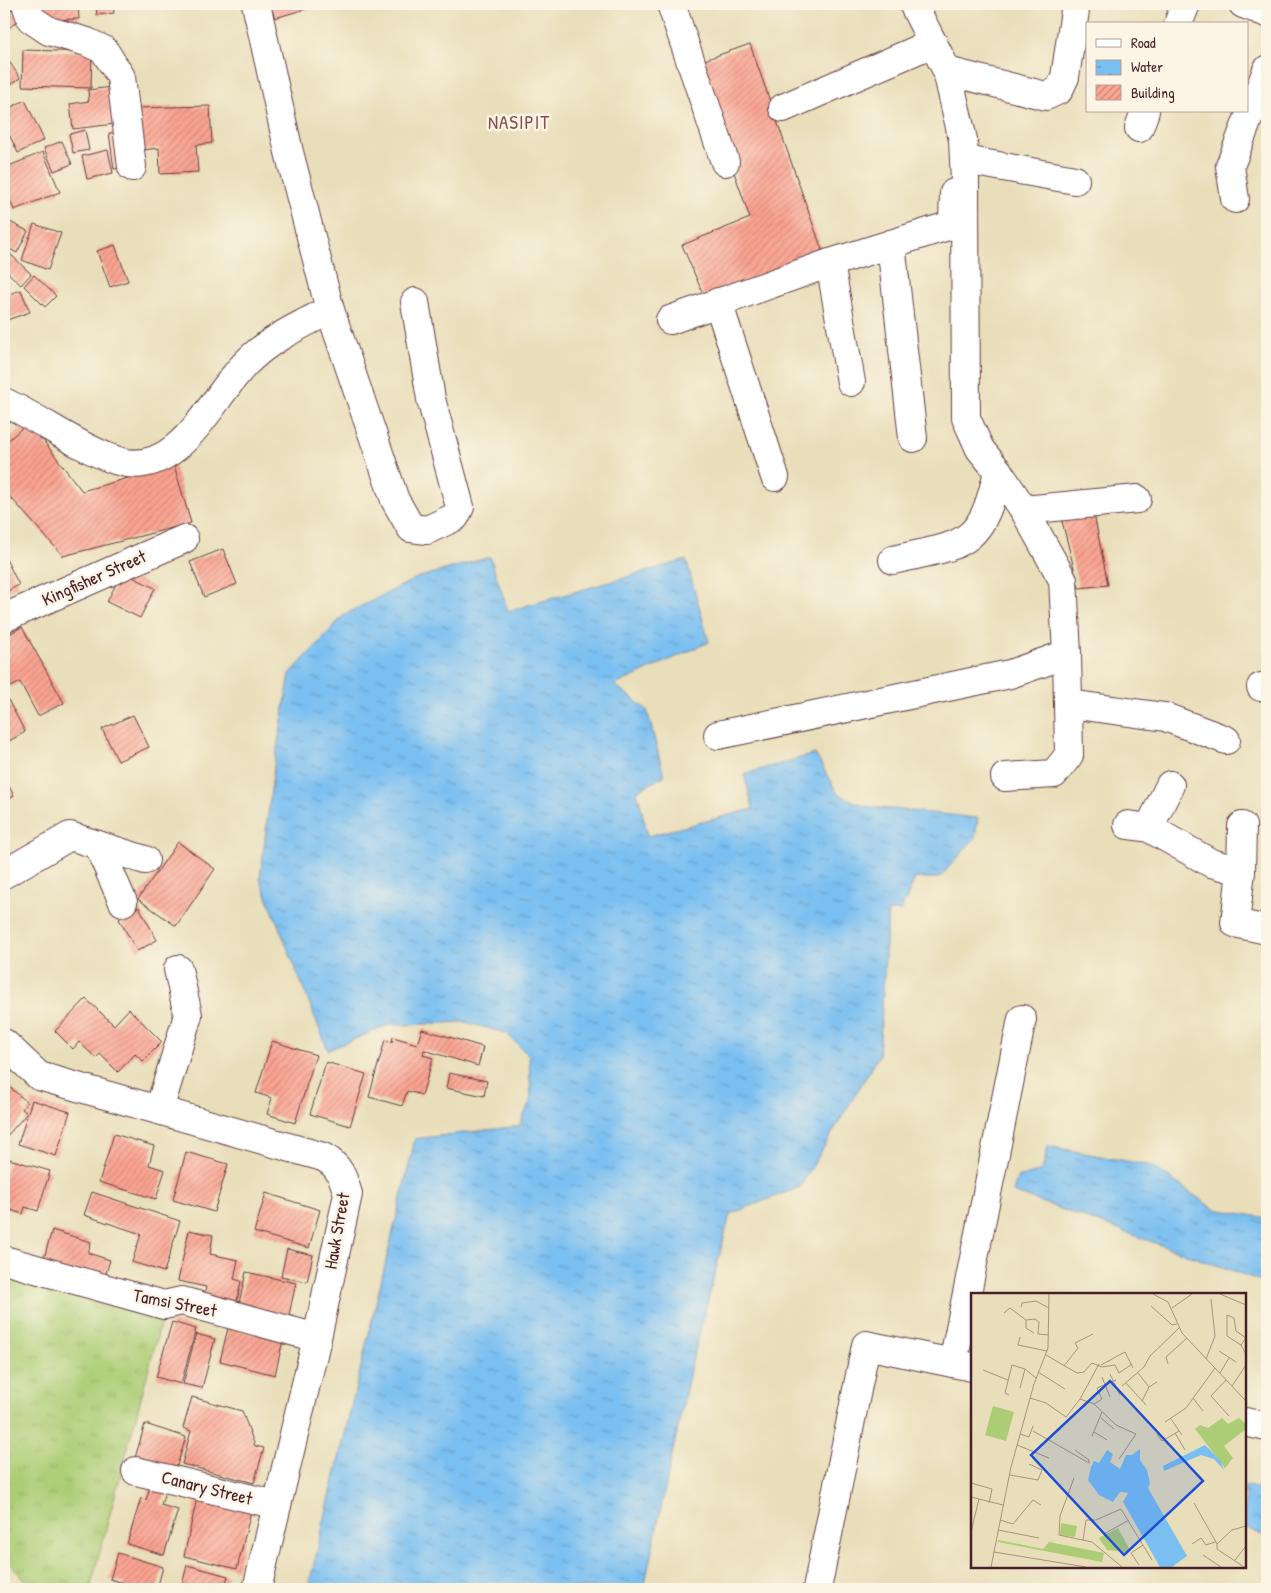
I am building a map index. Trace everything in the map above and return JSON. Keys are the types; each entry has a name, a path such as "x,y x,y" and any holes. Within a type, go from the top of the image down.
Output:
{"street":[{"path":"26,4 31,19 49,31 87,42 104,50 120,77 132,167"},
{"path":"256,4 289,152 330,310 395,500 412,528 427,530 455,517 460,507 431,399 415,302"},
{"path":"671,4 725,162"},
{"path":"913,4 948,71 964,150 966,418 980,449 998,471 1024,510 1063,580 1069,704 1069,755 1054,774 1005,777"},
{"path":"948,71 1046,96 1059,90 1065,77 1076,4"},
{"path":"1179,22 1186,4"},
{"path":"1243,4 1267,13"},
{"path":"783,108 933,43"},
{"path":"1235,199 1230,166 1267,70"},
{"path":"964,150 1075,180"},
{"path":"670,320 830,263 951,224 953,220 954,157 964,150"},
{"path":"892,244 913,438"},
{"path":"830,263 852,382"},
{"path":"718,302 775,477"},
{"path":"4,402 78,444 120,461 151,462 176,449 192,433 226,384 248,361 280,336 330,310"},
{"path":"893,560 959,544 976,530 983,519 998,471"},
{"path":"1024,510 1138,499"},
{"name":"Kingfisher Street","path":"4,618 184,539"},
{"path":"718,735 1010,674 1067,654"},
{"path":"1069,704 1165,717 1226,740"},
{"path":"1170,785 1139,826 1211,863 1241,871"},
{"path":"1242,826 1241,871 1235,923 1267,930"},
{"path":"4,874 70,836 145,860"},
{"path":"98,845 123,902"},
{"path":"159,1110 188,1014 178,968"},
{"path":"975,1293 1022,1019"},
{"name":"Hawk Street","path":"4,1043 39,1076 323,1157 334,1163 344,1177 348,1194 317,1338 257,1589"},
{"name":"Tamsi Street","path":"4,1260 164,1304 182,1301 317,1338"},
{"path":"817,1589 866,1345 963,1365 971,1318"},
{"path":"1246,1422 1267,1427"},
{"name":"Canary Street","path":"136,1471 277,1505"}],"green space":[{"path":"4,1270 163,1315 90,1589 50,1589 26,1582 4,1556"}],"water":[{"path":"490,557 508,611 686,560 709,642 615,685 647,710 664,776 637,791 648,836 753,809 744,774 815,754 838,794 864,806 978,818 975,838 939,878 915,878 901,911 888,911 879,1055 800,1187 730,1214 691,1366 644,1588 308,1589 415,1139 519,1126 531,1099 529,1056 506,1033 464,1022 391,1024 328,1050 260,879 274,766 290,674 344,615 417,578"},
{"path":"1048,1146 1152,1166 1214,1209 1267,1218 1267,1283 1013,1192 1017,1178 1042,1171"},
{"path":"1246,1485 1267,1491 1267,1537 1246,1527"}],"building":[{"path":"6,4 20,18 4,33 4,6"},
{"path":"33,4 78,4 79,19 46,20"},
{"path":"96,4 113,4 114,13 97,15"},
{"path":"270,4 322,4 275,18"},
{"path":"750,44 823,253 704,296 682,245 750,218 696,63"},
{"path":"23,50 92,52 91,88 22,86"},
{"path":"7,58 20,78 4,89 4,60"},
{"path":"118,86 123,123 73,129 70,104 89,101 88,90"},
{"path":"25,100 44,140 18,153 4,124 4,111"},
{"path":"210,106 212,143 196,145 198,172 160,174 159,148 135,151 133,108"},
{"path":"85,130 89,150 73,153 69,134"},
{"path":"123,132 128,167 114,169 109,133"},
{"path":"62,141 72,164 54,171 44,148"},
{"path":"108,150 113,173 87,179 82,156"},
{"path":"43,152 60,192 14,210 4,187 4,168"},
{"path":"4,219 28,231 17,253 4,246"},
{"path":"34,224 61,233 48,270 22,260"},
{"path":"115,245 128,281 110,287 97,251"},
{"path":"4,248 31,274 21,285 4,269"},
{"path":"34,275 56,296 45,307 24,286"},
{"path":"4,279 9,294 21,290 30,312 4,321"},
{"path":"29,422 82,491 174,465 191,523 63,556 4,490 4,444"},
{"path":"1093,509 1108,585 1079,588 1061,517"},
{"path":"223,549 237,584 204,597 190,562"},
{"path":"4,555 19,585 4,593"},
{"path":"122,572 155,588 140,618 107,602"},
{"path":"22,627 64,703 38,716 20,682 11,687 4,675 4,658 9,656 4,646 4,637"},
{"path":"4,692 25,732 4,744"},
{"path":"133,715 149,747 118,761 102,729"},
{"path":"4,777 14,796 4,802"},
{"path":"178,842 215,869 176,926 138,899"},
{"path":"139,907 157,940 137,951 119,919"},
{"path":"86,999 114,1025 129,1009 162,1042 143,1061 135,1054 118,1072 100,1054 96,1058 79,1042 73,1049 55,1031"},
{"path":"422,1029 483,1047 478,1066 424,1050 423,1055 433,1058 422,1095 407,1091 402,1106 369,1097 385,1040 392,1042 393,1037 417,1044"},
{"path":"272,1041 316,1055 295,1123 267,1114 272,1098 256,1093"},
{"path":"326,1062 366,1074 350,1126 310,1114"},
{"path":"449,1073 487,1081 484,1096 446,1088"},
{"path":"4,1082 27,1102 22,1109 27,1113 6,1137 4,1135"},
{"path":"32,1100 70,1112 56,1156 18,1144"},
{"path":"114,1134 154,1146 149,1165 165,1170 156,1199 99,1182"},
{"path":"186,1152 228,1164 214,1212 173,1200"},
{"path":"9,1159 50,1171 38,1211 25,1207 23,1214 4,1208 4,1179"},
{"path":"92,1192 180,1221 164,1272 132,1262 141,1234 84,1215"},
{"path":"266,1193 320,1210 309,1248 254,1232"},
{"path":"52,1230 91,1242 88,1253 110,1260 103,1284 42,1265"},
{"path":"189,1230 213,1235 210,1254 238,1260 234,1279 241,1281 236,1307 203,1300 206,1287 178,1281"},
{"path":"287,1249 313,1255 307,1282 281,1276"},
{"path":"246,1272 296,1283 288,1319 238,1308"},
{"path":"172,1322 196,1329 181,1384 156,1377"},
{"path":"228,1328 283,1340 275,1375 220,1361"},
{"path":"196,1334 215,1339 202,1388 183,1384"},
{"path":"192,1397 242,1411 255,1446 264,1448 254,1483 182,1464 191,1431 183,1428"},
{"path":"145,1424 186,1437 174,1475 135,1458"},
{"path":"151,1484 166,1488 161,1505 178,1510 164,1555 127,1544 141,1498 146,1500"},
{"path":"198,1494 252,1507 237,1569 184,1556"},
{"path":"118,1553 163,1567 157,1589 122,1589 124,1583 110,1579"},
{"path":"187,1565 228,1576 224,1589 181,1589"}],"district":[{"name":"NASIPIT","path":"519,122"}]}
